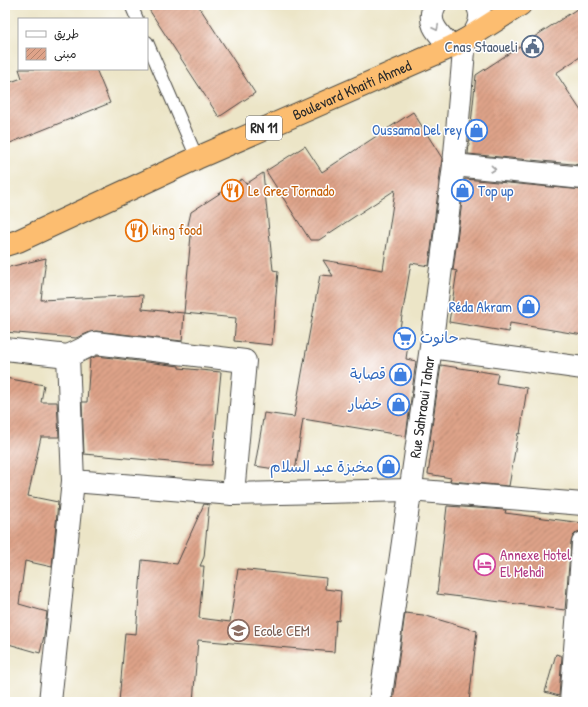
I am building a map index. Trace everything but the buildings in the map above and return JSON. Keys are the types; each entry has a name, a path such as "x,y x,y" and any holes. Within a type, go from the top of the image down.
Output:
{"highway":[{"name":"Boulevard Khaiti Ahmed","path":"5,245 18,241 197,158 463,40 520,5"}],"street":[{"path":"435,5 432,16 433,26 438,34 463,40"},
{"name":"Rue Sahraoui Tahar","path":"380,702 454,165 463,40 479,27 481,17 477,5"},
{"path":"454,165 583,178"},
{"path":"5,349 68,356 95,343 245,361 233,494"},
{"path":"430,347 583,368"},
{"path":"50,702 73,481 68,356"},
{"path":"73,481 233,494 409,490 583,504"},
{"path":"571,702 583,543"}],"lane":[{"path":"131,5 137,18"},
{"path":"148,44 197,158"}],"place":[{"name":"Cnas Staoueli","path":"533,47"},
{"name":"Oussama Del rey","path":"477,130"},
{"name":"Le Grec Tornado","path":"232,191"},
{"name":"Top up","path":"462,191"},
{"name":"king food","path":"137,230"},
{"name":"Réda Akram","path":"528,307"},
{"name":"حانوت","path":"405,338"},
{"name":"قصابة","path":"401,374"},
{"name":"خضار","path":"398,404"},
{"name":"مخبزة عبد السلام","path":"389,467"},
{"name":"Annexe Hotel El Mehdi","path":"484,564"},
{"name":"Ecole CEM","path":"238,631"}]}
